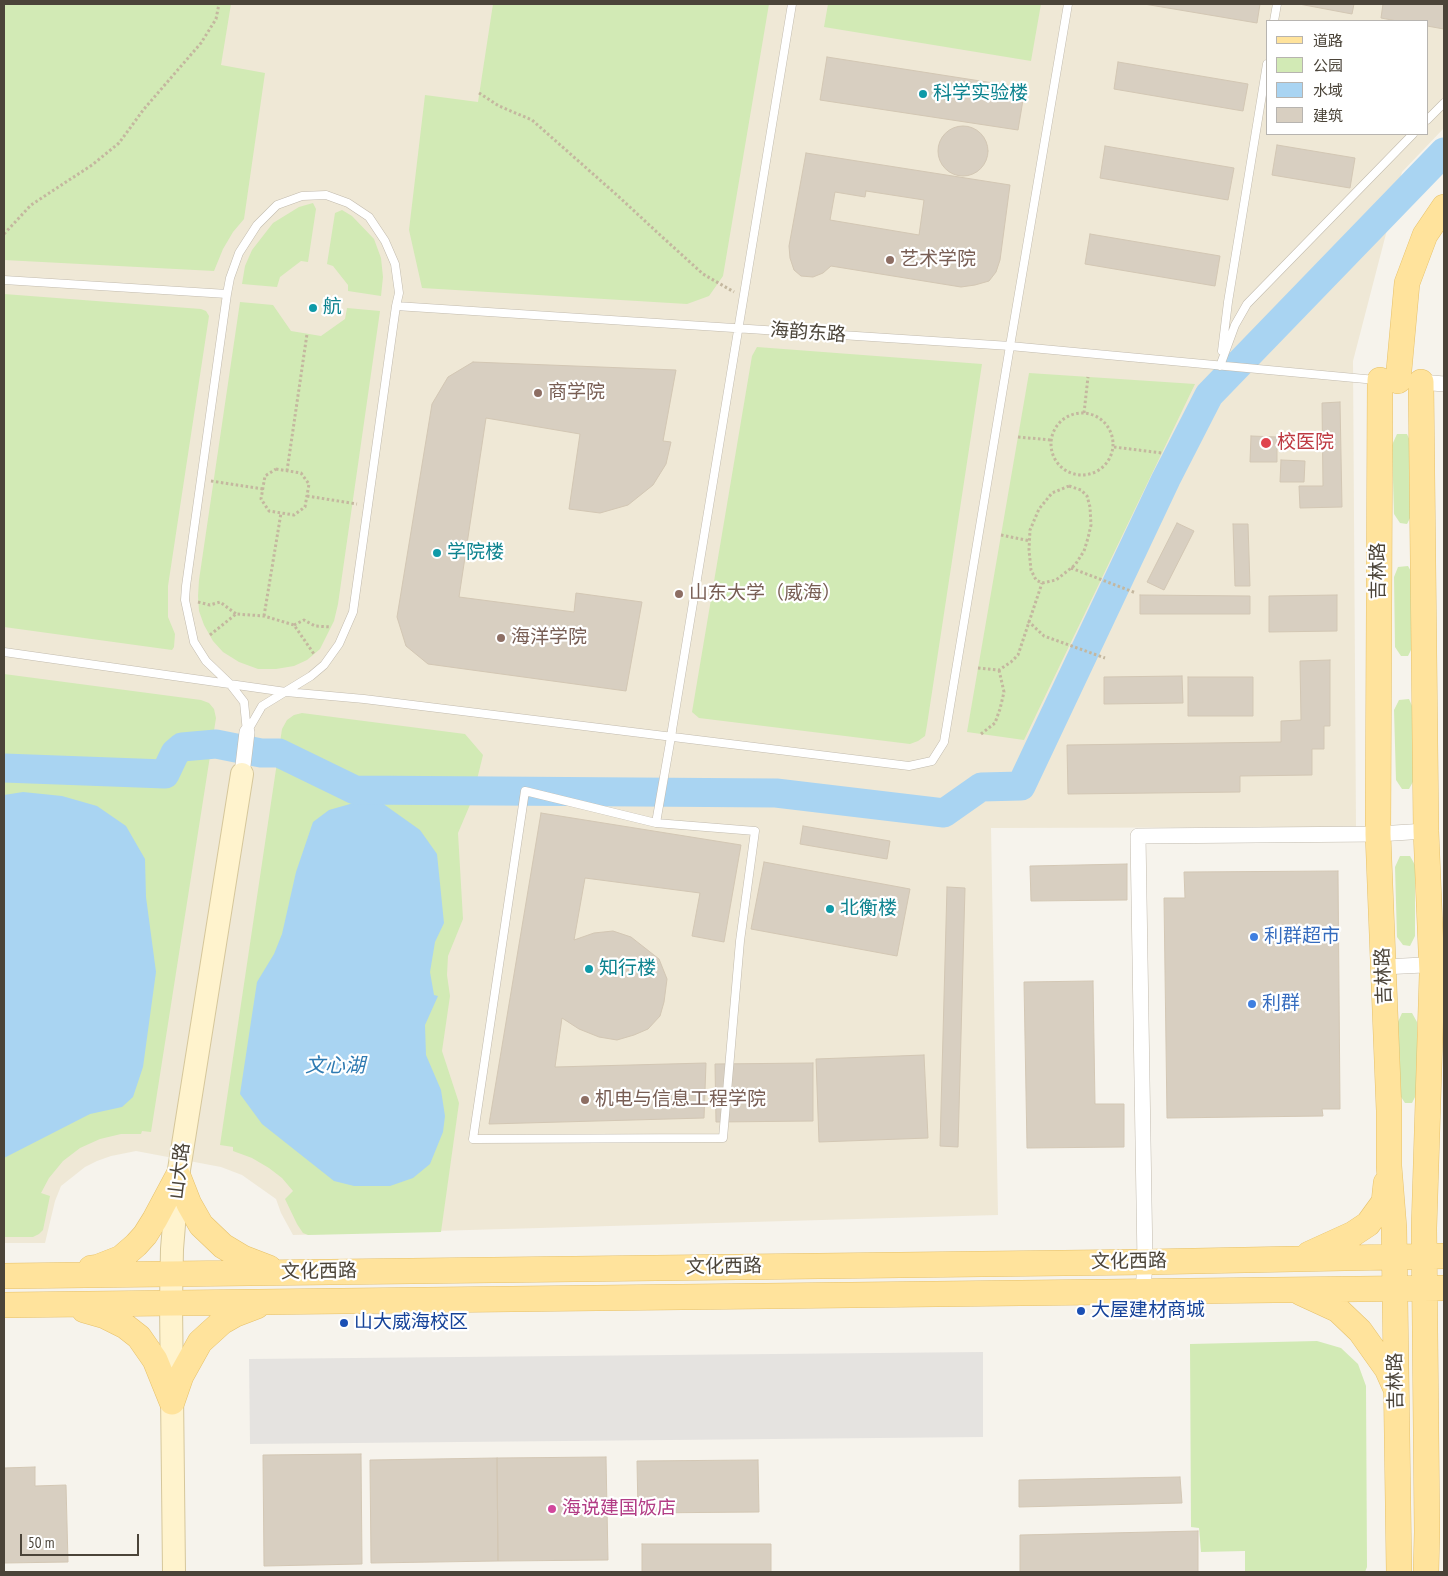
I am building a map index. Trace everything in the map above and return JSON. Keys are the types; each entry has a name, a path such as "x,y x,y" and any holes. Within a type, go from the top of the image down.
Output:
{"main road":[{"name":"吉林路","path":"1426,1572 1426,1396 1434,1288 1434,1256 1426,1170 1432,974 1437,964 1426,831 1407,283 1425,235 1444,207"},
{"name":"吉林路","path":"1399,1572 1395,1257 1389,1166 1389,1111 1378,834 1410,382"},
{"name":"山大路","path":"174,1572 171,1303 172,1248 178,1176 242,774"},
{"path":"1296,1259 1336,1242 1368,1224 1384,1202 1389,1166"},
{"path":"1426,1170 1436,1213 1444,1220"},
{"path":"178,1176 188,1204 201,1225 223,1246 243,1258 281,1273"},
{"path":"46,1275 98,1267 121,1258 145,1235 178,1176"},
{"name":"文化西路","path":"4,1276 1145,1262 1434,1256"},
{"name":"文化西路","path":"4,1305 1434,1288"},
{"path":"1294,1290 1338,1310 1360,1331 1387,1369 1396,1390"},
{"path":"172,1402 181,1376 200,1342 222,1322 236,1314 257,1307 287,1302"},
{"path":"41,1304 87,1311 105,1316 125,1326 139,1337 155,1360 172,1402"},
{"path":"1426,1396 1444,1349"}],"street":[{"path":"242,774 247,732"},
{"path":"1143,1292 1145,1262 1138,836 1378,834 1426,831"},
{"path":"1383,968 1437,964"}],"lane":[{"path":"656,823 792,4"},
{"path":"4,652 286,692 672,734 909,766 932,761 944,742 1068,4"},
{"path":"1274,20 1277,4"},
{"path":"1220,366 1228,302 1266,70"},
{"path":"1428,119 1444,103"},
{"path":"1220,366 1235,324 1247,304 1412,135"},
{"path":"326,195 348,203 369,217 385,241 395,264 399,293 353,612 339,644 324,665 311,676 262,706 247,732 244,702 230,684 206,661 194,642 186,600 186,586 227,294 230,278 239,253 257,226 277,205 302,196 326,195"},
{"path":"4,280 227,294"},
{"name":"海韵东路","path":"396,306 1010,346 1410,382"},
{"path":"206,661 231,677 256,687 280,687 311,676"},
{"path":"525,791 656,823 755,831 740,941 723,1138 473,1140 525,791"}],"path":[{"path":"4,234 31,205 92,165 119,142 144,109 201,43 216,19 219,4"},
{"path":"479,93 500,106 532,120 703,274 743,297"},
{"path":"287,471 306,334"},
{"path":"1084,413 1088,377"},
{"path":"1084,413 1094,415 1102,420 1109,428 1113,437 1114,447 1106,465 1098,472 1079,476 1069,473 1060,466 1054,458 1051,440 1056,426 1064,419 1074,414 1084,413"},
{"path":"1018,437 1051,440"},
{"path":"1114,447 1162,453"},
{"path":"276,469 301,473 309,484 305,507 294,515 269,511 261,499 263,489 265,476 276,469"},
{"path":"201,480 263,489"},
{"path":"1069,486 1081,490 1087,496 1091,525 1084,551 1071,568 1056,580 1042,583 1036,580 1031,570 1029,550 1030,530 1039,509 1052,493 1069,486"},
{"path":"307,496 368,506"},
{"path":"264,616 281,513"},
{"path":"1001,535 1030,542"},
{"path":"1071,568 1136,593"},
{"path":"978,668 999,670 1018,655 1042,583"},
{"path":"198,602 210,605 220,602 236,614 264,616 294,625 314,654"},
{"path":"210,636 236,614"},
{"path":"294,625 304,620 315,626 331,627"},
{"path":"1028,621 1044,636 1105,658"},
{"path":"981,734 995,723 1000,710 1004,692 999,670"}],"shaded area":[{"name":"山东大学（威海）","path":"4,4 1444,4 1444,128 1402,172 1353,361 1356,827 991,828 998,1215 293,1235 276,1199 242,1175 221,1167 136,1151 97,1161 85,1167 61,1186 55,1201 45,1243 4,1243"},
{"path":"983,1352 983,1437 250,1444 249,1359"}],"green space":[{"path":"4,4 231,4 221,65 265,73 244,219 233,232 223,249 214,271 4,260"},
{"path":"493,4 769,4 723,276 709,296 687,304 422,288 409,230 425,95 478,102"},
{"path":"828,4 1041,4 1031,61 824,27"},
{"path":"313,203 316,209 308,262 301,261 280,277 277,287 242,284 245,266 252,250 273,223 299,207"},
{"path":"342,210 352,216 374,239 381,258 383,277 381,296 348,291 348,285 333,266 327,264 335,213"},
{"path":"4,294 201,309 206,311 209,316 168,586 168,617 175,634 172,650 4,627"},
{"path":"240,302 273,305 291,331 321,336 345,319 347,308 380,311 334,621 320,649 307,660 294,666 276,669 258,669 239,662 223,652 213,641 199,611 199,580"},
{"path":"757,347 982,364 927,725 925,736 918,741 910,744 699,718 692,712 752,356"},
{"path":"1029,373 1195,384 1024,740 967,732"},
{"path":"1397,434 1407,434 1411,443 1412,514 1407,524 1400,523 1394,514 1392,445"},
{"path":"1408,566 1413,575 1413,646 1408,656 1401,656 1395,647 1394,577 1398,567"},
{"path":"4,674 201,700 209,703 214,709 216,718 151,1132 142,1131 141,1134 121,1134 100,1139 80,1148 63,1161 49,1178 41,1193 50,1196 43,1230 33,1237 4,1237"},
{"path":"1409,699 1413,708 1414,780 1409,789 1402,789 1396,780 1394,710 1399,700"},
{"path":"302,713 465,734 483,755 472,800 458,833 463,919 448,956 447,975 450,996 442,1051 459,1103 441,1232 308,1235 303,1233 297,1224 285,1199 293,1191 282,1178 252,1158 233,1151 233,1147 220,1145 282,729 287,720 294,715"},
{"path":"1400,856 1410,856 1415,865 1415,936 1410,946 1403,945 1397,937 1395,867"},
{"path":"1402,1013 1412,1013 1417,1022 1417,1093 1412,1103 1405,1103 1399,1094 1397,1024"},
{"path":"1317,1341 1341,1348 1358,1364 1366,1386 1367,1567 1365,1572 1245,1572 1245,1551 1201,1552 1199,1528 1191,1527 1190,1344"}],"water":[{"path":"23,792 62,796 97,806 126,826 145,859 146,897 156,972 143,1067 133,1097 122,1107 90,1114 4,1158 4,795"},
{"name":"文心湖","path":"364,800 382,803 420,830 437,854 444,923 435,942 430,972 434,995 438,996 425,1025 426,1055 441,1090 445,1116 443,1132 430,1164 413,1178 390,1186 354,1186 334,1181 262,1124 240,1094 257,982 274,954 282,934 296,872 313,822 329,810"}],"building":[{"path":"1144,4 1260,4 1257,23"},
{"path":"1299,4 1354,4 1352,14"},
{"path":"1383,4 1444,4 1444,29 1428,26 1428,20 1392,20 1381,18"},
{"name":"科学实验楼","path":"827,57 1025,88 1018,130 820,100"},
{"path":"1118,62 1248,84 1243,111 1114,89"},
{"path":"963,126 972,128 983,137 988,151 986,160 977,171 963,176 954,174 943,165 938,151 940,142 949,131"},
{"path":"1277,145 1355,158 1350,188 1272,175"},
{"path":"1105,146 1234,168 1228,200 1100,178"},
{"path":"806,153 1010,185 1000,260 996,272 989,281 975,285 961,287 831,266 823,273 813,277 801,276 794,270 789,246","holes":["866,191 924,200 919,235 830,220 835,192 865,197"]},
{"path":"1090,234 1220,256 1215,286 1085,264"},
{"name":"学院楼","path":"473,362 676,370 663,441 671,442 666,464 653,485 628,505 600,513 569,509 580,434 486,418 459,597 574,612 576,593 642,602 626,691 428,664 406,646 397,617 432,404 448,377"},
{"path":"1340,402 1342,507 1300,508 1299,486 1323,486 1322,403"},
{"path":"1251,436 1277,437 1277,462 1250,462"},
{"path":"1281,460 1305,461 1304,482 1280,482"},
{"path":"1177,523 1194,531 1164,590 1147,582"},
{"path":"1233,524 1248,524 1250,586 1235,586"},
{"path":"1140,595 1250,596 1250,614 1140,614"},
{"path":"1337,595 1337,631 1269,632 1269,596"},
{"path":"1330,660 1330,726 1324,726 1324,749 1312,749 1312,775 1240,776 1240,792 1068,794 1067,745 1281,742 1281,721 1301,720 1300,661"},
{"path":"1182,676 1183,703 1104,704 1104,677"},
{"path":"1188,677 1253,677 1253,716 1188,716"},
{"name":"知行楼","path":"541,813 741,845 724,942 692,936 700,893 585,878 574,940 594,933 613,931 631,937 659,959 667,979 664,1002 660,1016 648,1029 617,1040 599,1037 579,1029 562,1018 555,1067 706,1063 704,1118 489,1124"},
{"path":"803,826 890,841 887,859 800,844"},
{"name":"北衡楼","path":"764,862 910,889 897,956 751,929"},
{"path":"1127,864 1127,900 1031,901 1030,866"},
{"name":"利群","path":"1338,871 1340,1109 1322,1109 1323,1116 1167,1118 1164,898 1185,898 1184,872"},
{"path":"947,887 965,888 958,1147 940,1146"},
{"path":"1093,981 1095,1104 1124,1104 1124,1147 1027,1148 1024,982"},
{"path":"924,1055 928,1138 819,1142 816,1059"},
{"path":"813,1063 813,1121 716,1122 715,1064"},
{"path":"361,1454 362,1564 264,1566 263,1455"},
{"name":"海说建国饭店","path":"606,1457 608,1560 498,1561 497,1458"},
{"path":"497,1458 498,1561 371,1563 370,1460"},
{"path":"758,1460 759,1512 638,1513 637,1461"},
{"path":"35,1467 35,1486 66,1485 68,1562 4,1563 4,1468"},
{"path":"1180,1477 1182,1503 1019,1507 1019,1480"},
{"path":"1198,1531 1198,1572 1020,1572 1020,1535"},
{"path":"642,1544 771,1544 771,1572 642,1572"}],"waterway":[{"path":"4,768 165,774 175,753 182,747 216,744 261,753 279,753 355,790 776,793 944,813 981,787 1021,786 1166,479 1209,395 1444,152"}],"place":[{"name":"科学实验楼","path":"923,94"},
{"name":"艺术学院","path":"890,260"},
{"name":"航","path":"313,308"},
{"name":"商学院","path":"538,393"},
{"name":"校医院","path":"1266,443"},
{"name":"学院楼","path":"437,553"},
{"name":"山东大学（威海）","path":"679,594"},
{"name":"海洋学院","path":"501,638"},
{"name":"北衡楼","path":"830,909"},
{"name":"利群超市","path":"1254,937"},
{"name":"知行楼","path":"589,969"},
{"name":"利群","path":"1252,1004"},
{"name":"机电与信息工程学院","path":"585,1100"},
{"name":"大屋建材商城","path":"1081,1311"},
{"name":"山大威海校区","path":"344,1323"},
{"name":"海说建国饭店","path":"552,1509"}]}
